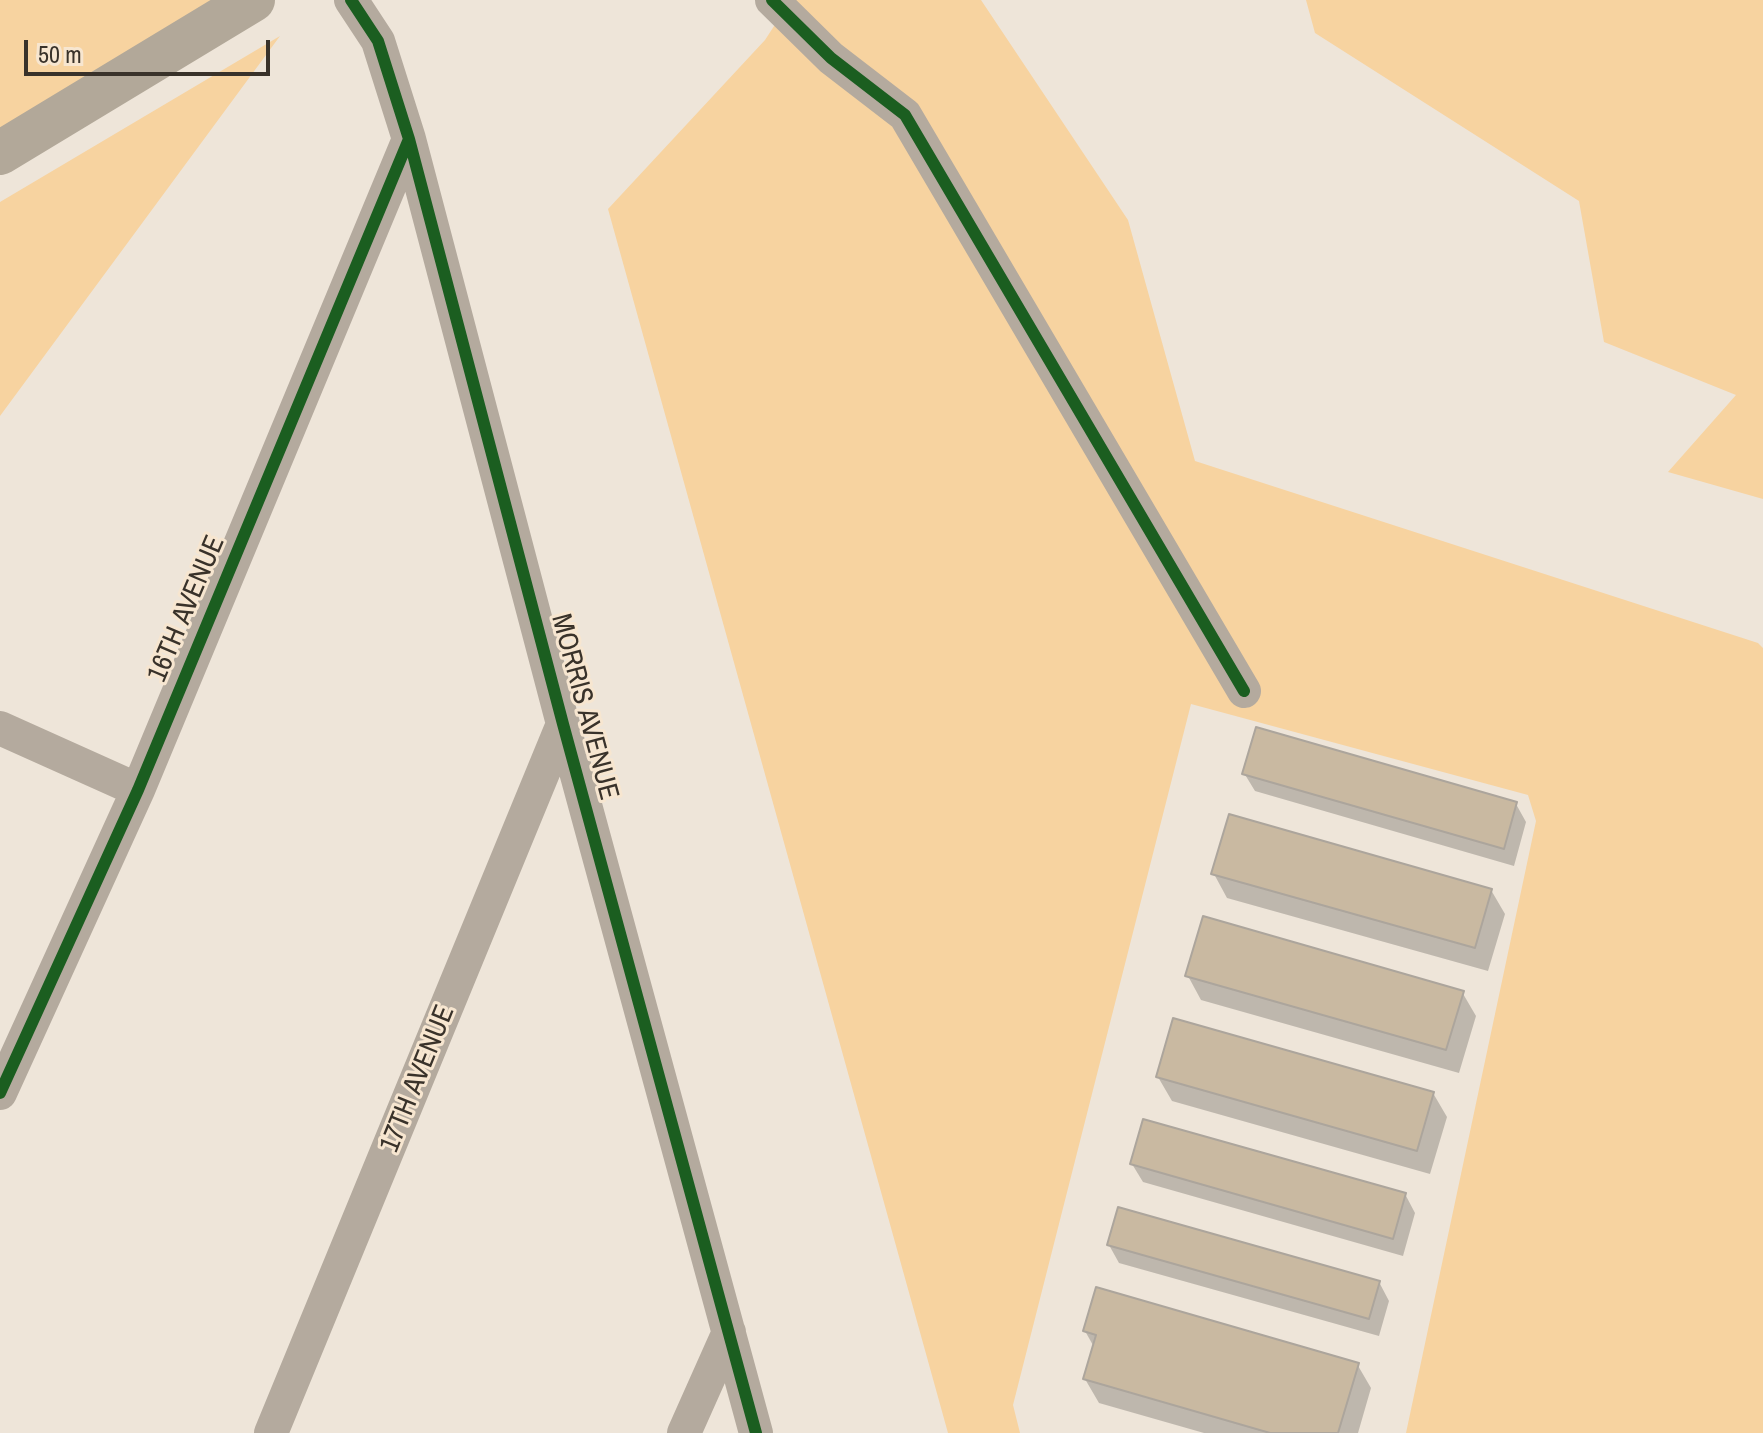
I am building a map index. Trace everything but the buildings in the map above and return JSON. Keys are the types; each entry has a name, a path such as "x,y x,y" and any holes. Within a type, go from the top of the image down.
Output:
{"highway":[{"path":"0,153 253,0"}],"street":[{"name":"MORRIS AVENUE","path":"351,0 378,41 409,139 563,724 756,1433"},
{"path":"772,0 831,58 905,115 1244,691"},
{"name":"16TH AVENUE","path":"0,1093 138,790 409,139"},
{"name":"17TH AVENUE","path":"271,1433 563,724"},
{"path":"0,728 138,790"},
{"path":"684,1433 729,1332"}],"shaded area":[{"path":"0,0 219,0 0,138"},
{"path":"791,0 981,0 1128,220 1195,461 1758,643 1763,648 1763,1433 1406,1433 1536,821 1528,795 1191,704 1013,1405 1020,1433 948,1433 608,209 765,40"},
{"path":"1306,0 1763,0 1763,499 1668,472 1736,395 1604,342 1579,201 1315,33"},
{"path":"280,36 0,416 0,202"}],"cycle path":[{"path":"351,0 378,41 409,139 563,724 756,1433"},
{"path":"772,0 831,58 905,115 1244,691"},
{"path":"0,1093 138,790 409,139"}]}
